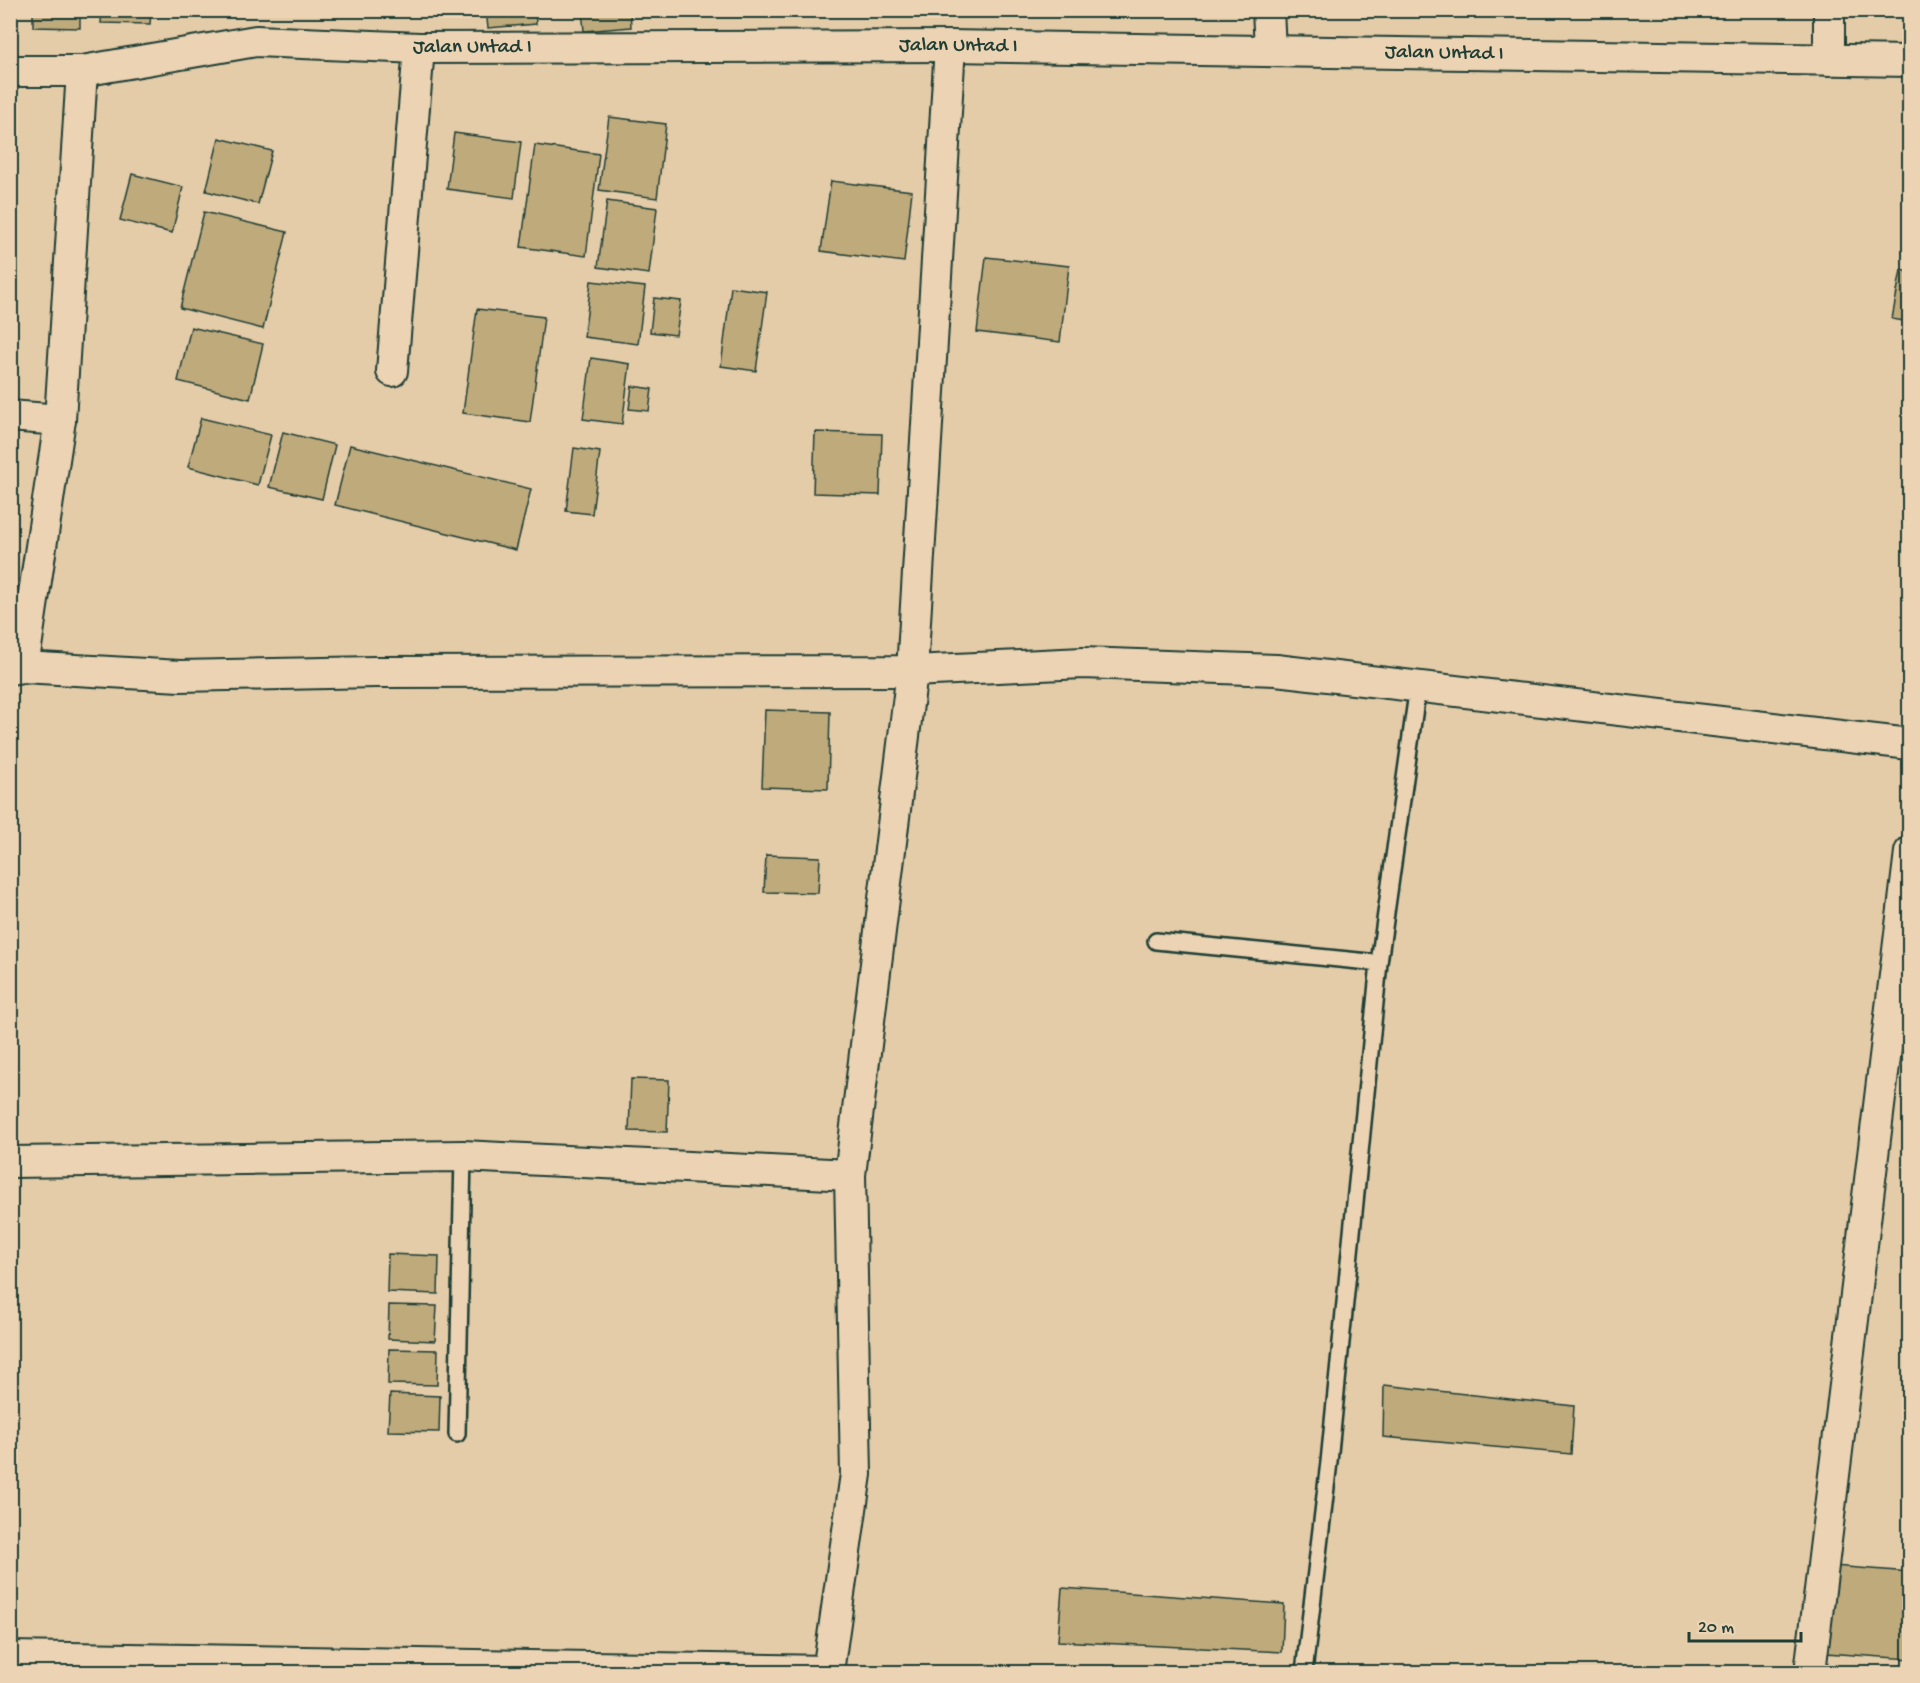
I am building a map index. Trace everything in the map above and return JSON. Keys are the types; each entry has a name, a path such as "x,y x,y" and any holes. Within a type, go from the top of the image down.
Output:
{"street":[{"path":"1268,10 1270,50"},
{"path":"1829,10 1829,60"},
{"name":"Jalan Untad I","path":"10,71 81,71 256,40 419,48 950,46 1910,61"},
{"path":"10,1658 829,1672 856,1474 850,1175 912,671 950,46"},
{"path":"393,371 419,48"},
{"path":"81,71 60,420 17,668 180,676 387,672 912,671 1083,663 1276,670 1910,744"},
{"path":"10,416 60,420"},
{"path":"1809,1672 1910,852"},
{"path":"10,1162 463,1156 850,1175"}],"lane":[{"path":"1304,1672 1329,1462 1379,963 1418,686"},
{"path":"1156,940 1379,963"},
{"path":"457,1434 463,1156"}],"building":[{"path":"33,10 80,10 80,28 33,27"},
{"path":"102,10 151,10 150,24 101,23"},
{"path":"486,10 535,10 536,24 488,28"},
{"path":"582,10 630,10 631,27 584,31"},
{"path":"609,117 666,124 657,198 599,190"},
{"path":"454,133 521,142 514,198 447,189"},
{"path":"219,138 272,151 258,204 206,191"},
{"path":"535,145 599,154 586,256 521,247"},
{"path":"132,174 183,187 172,233 120,220"},
{"path":"831,181 912,191 904,262 821,251"},
{"path":"607,201 657,208 649,274 598,267"},
{"path":"204,212 287,232 263,329 180,308"},
{"path":"986,257 1069,266 1060,342 977,332"},
{"path":"1901,270 1910,272 1910,322 1892,319"},
{"path":"591,281 645,287 638,344 584,337"},
{"path":"731,287 767,292 756,371 721,366"},
{"path":"654,298 681,301 676,335 650,332"},
{"path":"477,309 544,317 530,422 463,413"},
{"path":"191,327 263,344 250,399 178,381"},
{"path":"591,358 630,364 622,424 583,419"},
{"path":"632,386 652,389 649,411 629,409"},
{"path":"201,418 271,435 258,485 188,467"},
{"path":"283,432 335,445 322,499 269,487"},
{"path":"815,432 882,434 880,495 813,493"},
{"path":"350,445 531,489 516,550 335,505"},
{"path":"574,448 600,452 592,514 566,511"},
{"path":"10,456 15,456 14,525 10,525"},
{"path":"765,710 830,712 828,789 762,787"},
{"path":"766,855 820,857 818,893 764,892"},
{"path":"631,1079 669,1080 667,1132 629,1131"},
{"path":"388,1254 439,1256 438,1294 387,1292"},
{"path":"389,1305 437,1306 435,1341 388,1339"},
{"path":"389,1349 438,1350 437,1385 388,1384"},
{"path":"1384,1385 1574,1406 1571,1454 1383,1437"},
{"path":"390,1394 440,1396 439,1432 388,1431"},
{"path":"1833,1566 1910,1572 1910,1659 1826,1653"},
{"path":"1062,1588 1284,1604 1282,1652 1058,1641"}]}
